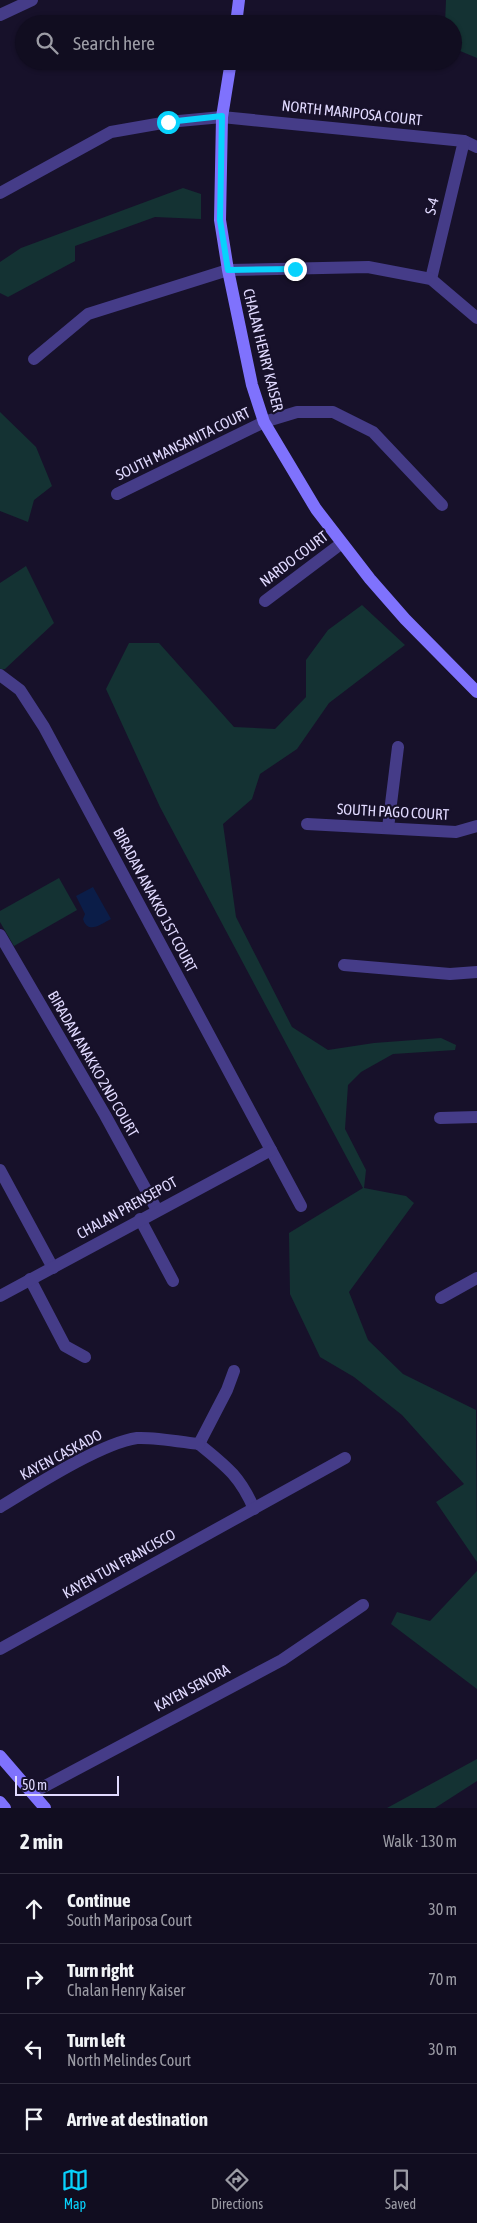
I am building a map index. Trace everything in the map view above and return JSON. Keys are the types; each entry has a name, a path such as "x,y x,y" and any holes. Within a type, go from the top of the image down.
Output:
{"street":[{"path":"0,15 32,0"},
{"path":"237,15 239,0"},
{"name":"CHALAN HENRY KAISER","path":"230,70 222,116 220,220 228,270 252,385 264,422 316,509 370,579 405,619 476,688"},
{"name":"NORTH MARIPOSA COURT","path":"0,193 111,132 168,122 222,116 464,141 477,147"},
{"name":"S-4","path":"431,280 464,141"},
{"path":"34,359 88,314 228,270 368,266 431,280 477,318"},
{"name":"SOUTH MANSANITA COURT","path":"117,494 264,422 297,412 333,412 373,432 442,505"},
{"name":"NARDO COURT","path":"265,600 342,543"},
{"name":"BIRADAN ANAKKO 1ST COURT","path":"0,675 20,690 44,727 300,1206"},
{"path":"388,828 398,747"},
{"name":"SOUTH PAGO COURT","path":"307,824 456,832 477,826"},
{"name":"BIRADAN ANAKKO 2ND COURT","path":"0,935 105,1114 157,1210"},
{"path":"344,966 450,974 477,972"},
{"path":"440,1118 477,1117"},
{"name":"CHALAN PRENSEPOT","path":"0,1296 271,1150"},
{"path":"0,1170 53,1268"},
{"path":"140,1219 173,1281"},
{"path":"441,1298 477,1278"},
{"path":"30,1279 65,1346 85,1357"},
{"path":"234,1371 227,1390 199,1444 234,1472 246,1491 254,1509"},
{"name":"KAYEN CASKADO","path":"0,1507 76,1463 110,1446 138,1438 199,1444"},
{"name":"KAYEN TUN FRANCISCO","path":"0,1649 145,1567 345,1458"},
{"name":"KAYEN SENORA","path":"32,1793 282,1660 363,1605"},
{"path":"0,1756 45,1808"},
{"path":"0,1802 5,1808"}],"green space":[{"path":"446,0 477,0 477,58 462,52 462,15 445,15"},
{"path":"183,188 201,194 201,219 155,217 75,246 75,261 8,297 0,293 0,262 21,248"},
{"path":"0,412 36,447 52,486 34,500 28,522 0,511"},
{"path":"26,566 54,623 5,669 0,670 0,583"},
{"path":"362,605 405,645 329,703 297,749 260,774 252,799 223,824 236,917 292,1027 328,1050 374,1043 441,1038 456,1045 455,1050 393,1054 361,1072 348,1085 345,1129 366,1170 364,1188 406,1196 414,1203 349,1292 368,1340 403,1374 476,1410 477,1562 436,1502 464,1484 402,1415 354,1377 320,1357 290,1294 289,1233 363,1188 160,807 106,689 129,643 159,643 234,727 275,729 306,697 306,660 328,630"},
{"path":"59,878 77,910 14,946 0,922 0,911"},
{"path":"477,1571 477,1689 391,1624 397,1612 430,1621"},
{"path":"477,1759 477,1781 435,1808 387,1808"}],"water":[{"path":"93,887 111,919 91,927 85,924 83,919 85,914 76,896"}],"route":[{"path":"168,122 222,116 220,220 228,270 295,269"}]}
